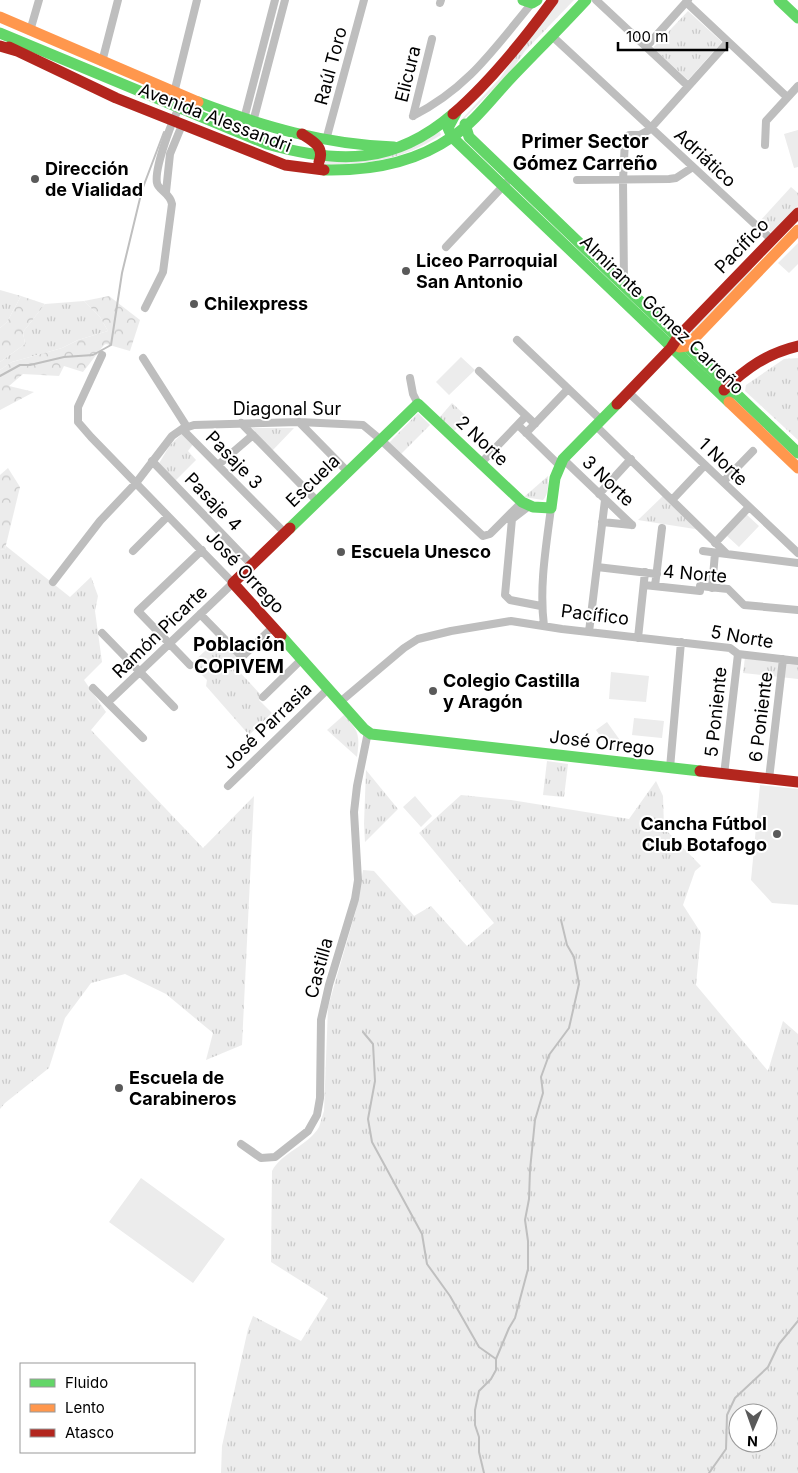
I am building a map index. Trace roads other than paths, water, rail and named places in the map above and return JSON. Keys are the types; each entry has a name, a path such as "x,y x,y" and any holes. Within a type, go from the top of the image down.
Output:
{"main road":[{"name":"Avenida Alessandri","path":"0,33 267,144 291,151 321,156 360,156 382,153 403,146 437,126 456,112 502,64 553,0"},
{"name":"Avenida Alessandri","path":"0,45 17,51 116,98 285,165 329,171 363,169 396,163 423,154 452,137 586,0"},
{"path":"779,0 798,18"},
{"name":"Avenida Alessandri","path":"0,17 174,93 248,121 326,140 366,147 403,146"},
{"path":"452,137 448,128 456,112"},
{"name":"Almirante Gómez Carreño","path":"465,124 469,137 798,452"},
{"path":"285,165 315,165 319,162 321,149 317,143 302,134"},
{"name":"Almirante Gómez Carreño","path":"452,137 557,240 798,468"},
{"name":"Pacífico","path":"551,508 555,478 561,462 798,213"},
{"path":"557,240 567,230"},
{"name":"Pacífico","path":"687,346 798,230"},
{"path":"593,273 602,264"},
{"path":"671,348 687,346"},
{"path":"720,394 759,360 779,351 798,346"},
{"name":"Escuela","path":"233,583 418,404"},
{"name":"2 Norte","path":"418,404 480,464 526,504"},
{"path":"526,504 551,508"},
{"name":"José Orrego","path":"233,583 368,732 670,768"},
{"path":"670,768 798,782"}],"street":[{"path":"30,31 39,0"},
{"path":"102,62 118,0"},
{"path":"174,93 197,0"},
{"path":"248,121 275,0"},
{"path":"248,121 285,0"},
{"name":"Raúl Toro","path":"326,140 364,0"},
{"path":"596,0 688,86"},
{"name":"Elicura","path":"432,39 413,116 439,102 472,75 531,1"},
{"path":"646,47 687,1 787,97"},
{"name":"Adriático","path":"552,36 772,240"},
{"path":"624,285 623,180 626,138 629,135 643,134 651,128 728,42"},
{"path":"766,145 766,121 798,86"},
{"path":"145,308 164,272 166,261 172,204 171,197 158,186 156,181 162,151 177,123 180,107 183,102 192,100"},
{"path":"577,180 669,179 676,178 693,167"},
{"path":"446,247 512,178"},
{"path":"517,340 568,389 631,459 727,554"},
{"name":"José Orrego","path":"102,355 78,407 78,422 233,583"},
{"path":"53,582 100,522 136,484 172,436 185,428 143,358"},
{"path":"479,371 535,424"},
{"name":"2 Norte","path":"410,378 412,394 418,404"},
{"path":"526,433 568,389"},
{"name":"1 Norte","path":"628,392 798,554"},
{"path":"480,464 526,416"},
{"path":"299,422 348,472"},
{"path":"241,423 317,502"},
{"name":"Diagonal Sur","path":"185,428 241,423 359,424 366,427 381,440 484,536 490,534 526,504"},
{"name":"3 Norte","path":"518,425 632,525 602,522"},
{"name":"Pasaje 3","path":"185,428 218,465 285,533"},
{"path":"218,465 253,434"},
{"path":"723,482 753,451"},
{"path":"589,632 602,522 602,497 631,459"},
{"name":"Pasaje 4","path":"152,461 252,565"},
{"path":"672,500 706,466"},
{"path":"526,504 512,520 505,595 510,600 541,606"},
{"path":"715,543 749,507"},
{"name":"Pacífico","path":"551,508 542,576 541,606 544,626 681,642"},
{"path":"133,551 168,516"},
{"path":"656,586 662,528"},
{"path":"190,665 138,611 202,550"},
{"path":"703,551 798,563"},
{"path":"712,588 715,553"},
{"name":"4 Norte","path":"597,567 657,574"},
{"path":"638,638 645,572"},
{"name":"Ramón Picarte","path":"108,702 233,583"},
{"name":"4 Norte","path":"644,584 700,591 700,586 728,589 744,605 798,610"},
{"path":"200,614 242,658 273,627"},
{"path":"340,702 404,648 422,637 511,621 544,626"},
{"path":"102,633 174,707"},
{"path":"670,768 681,642"},
{"name":"5 Norte","path":"681,642 730,648 738,654 798,660"},
{"name":"5 Poniente","path":"724,775 738,654"},
{"path":"263,697 302,659"},
{"name":"6 Poniente","path":"769,779 783,659"},
{"path":"93,688 143,738"},
{"name":"José Parrasia","path":"228,786 328,689"},
{"name":"Castilla","path":"241,1144 261,1158 275,1157 308,1131 317,1115 320,1098 321,1020 358,880 354,812 357,786 368,732"}],"waterway":[{"path":"0,376 20,365 30,365 64,357 93,355 111,345 122,273 142,190 164,132"},
{"path":"484,1473 479,1452 479,1437 475,1425 475,1410 479,1391 491,1379 496,1370 496,1359 515,1318 528,1269 528,1241 525,1220 529,1199 535,1120 543,1093 541,1077 549,1055 569,1028 579,984 574,957 567,945 561,920"},
{"path":"363,1032 373,1044 375,1081 368,1119 372,1142 422,1234 427,1264 450,1296 479,1347 496,1359"},
{"path":"709,1473 726,1449 727,1415 735,1398 768,1367 779,1344 798,1321"}],"place":[{"name":"Dirección de Vialidad","path":"35,179"},
{"name":"Liceo Parroquial San Antonio","path":"406,271"},
{"name":"Chilexpress","path":"194,304"},
{"name":"Escuela Unesco","path":"341,552"},
{"name":"Colegio Castilla y Aragón","path":"433,691"},
{"name":"Cancha Fútbol Club Botafogo","path":"777,834"},
{"name":"Escuela de Carabineros","path":"119,1088"}],"district":[{"name":"Primer Sector Gómez Carreño","path":"585,152"},
{"name":"Población COPIVEM","path":"239,655"}]}
